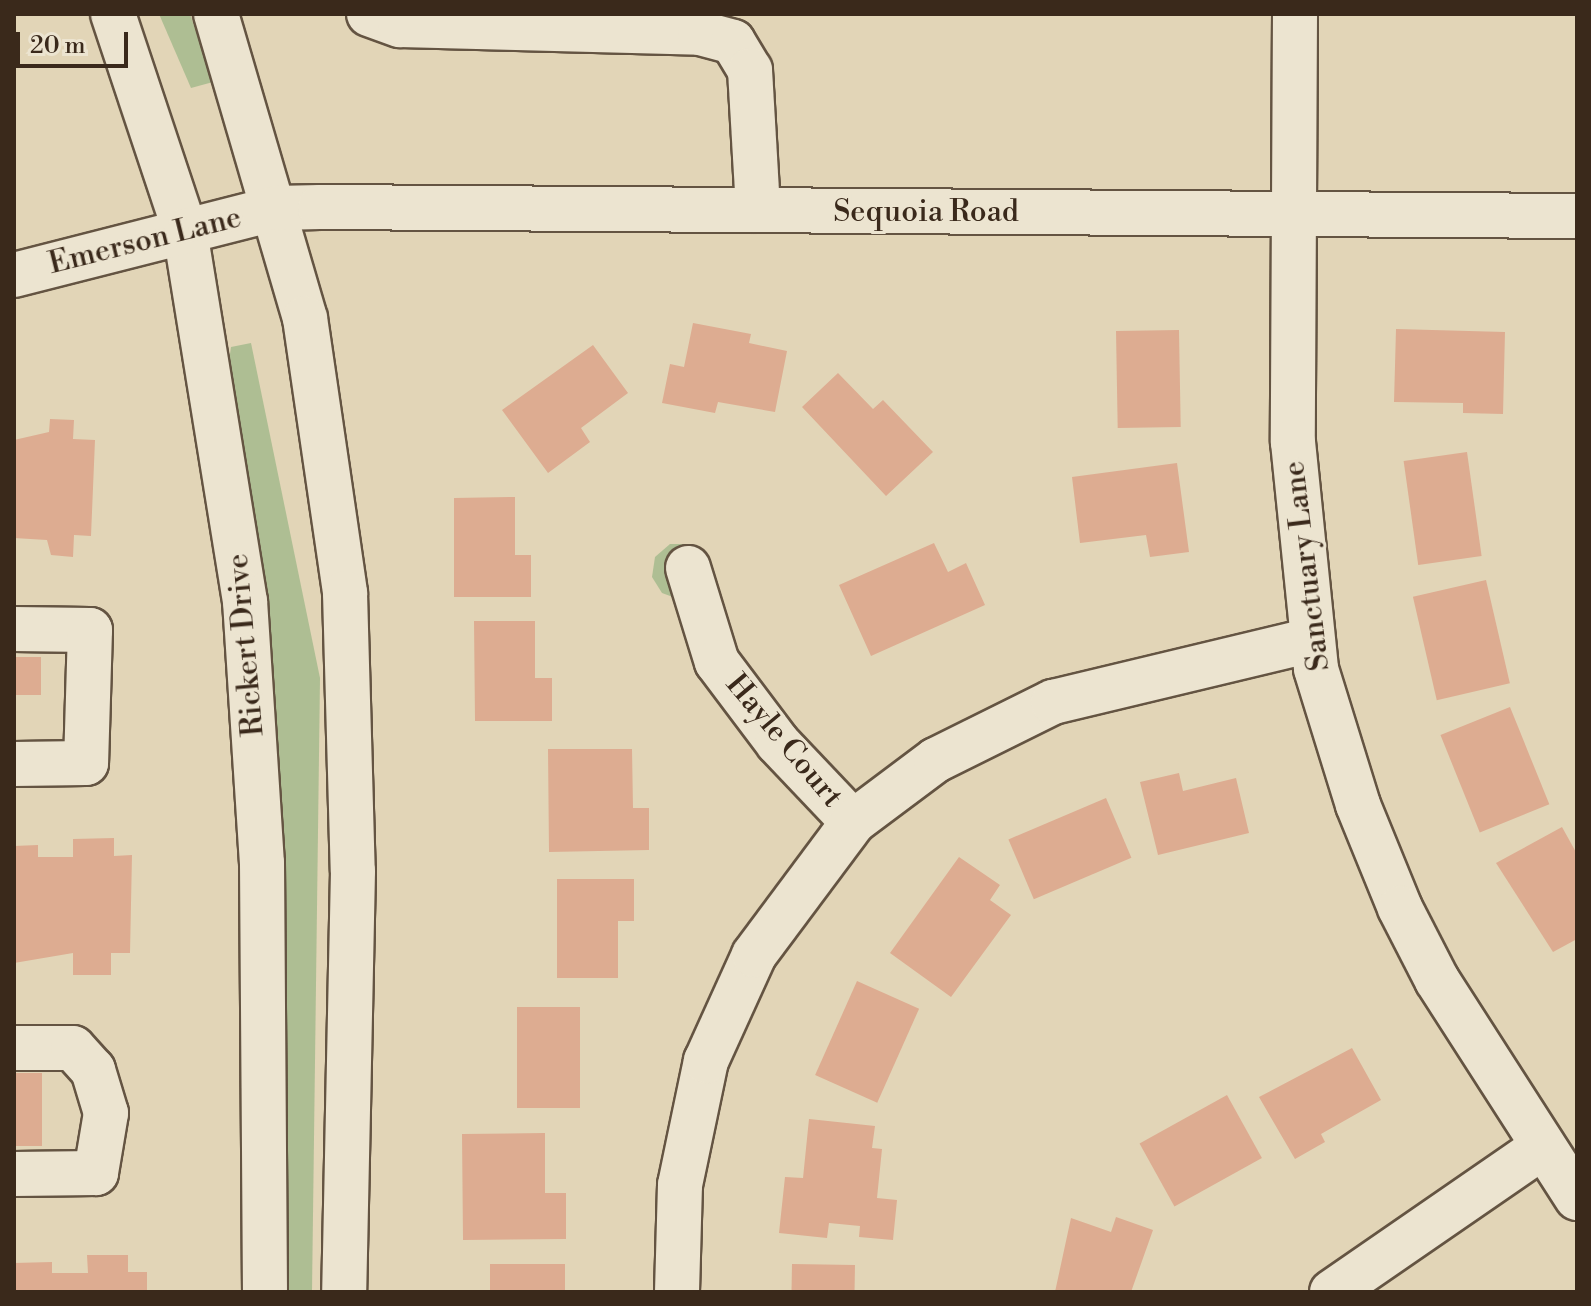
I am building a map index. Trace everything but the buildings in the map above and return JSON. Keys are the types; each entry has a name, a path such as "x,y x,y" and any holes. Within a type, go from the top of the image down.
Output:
{"street":[{"name":"Rickert Drive","path":"113,14 185,231 227,461 253,698 262,863 265,1292"},
{"path":"216,14 276,208 305,318 345,593 353,871 344,1292"},
{"path":"369,14 400,25 654,23 733,42 750,70 758,210"},
{"name":"Sanctuary Lane","path":"1295,14 1293,442 1312,640 1358,805 1400,908 1541,1148 1577,1198"},
{"name":"Emerson Lane","path":"14,275 276,208"},
{"name":"Sequoia Road","path":"276,208 1577,216"},
{"name":"Hayle Court","path":"688,568 717,662 778,743 853,822"},
{"path":"14,629 90,630 86,763 14,764"},
{"path":"677,1292 680,1185 706,1061 754,955 853,822 936,760 1053,702 1312,640"},
{"path":"14,1048 73,1048 93,1070 106,1113 96,1173 14,1174"},
{"path":"1332,1292 1541,1148"}],"green space":[{"path":"159,14 190,14 213,82 191,88"},
{"path":"251,343 320,678 312,1292 286,1292 228,368 231,347"},
{"path":"670,544 689,544 705,556 681,600 662,593 652,577 655,557"}]}
